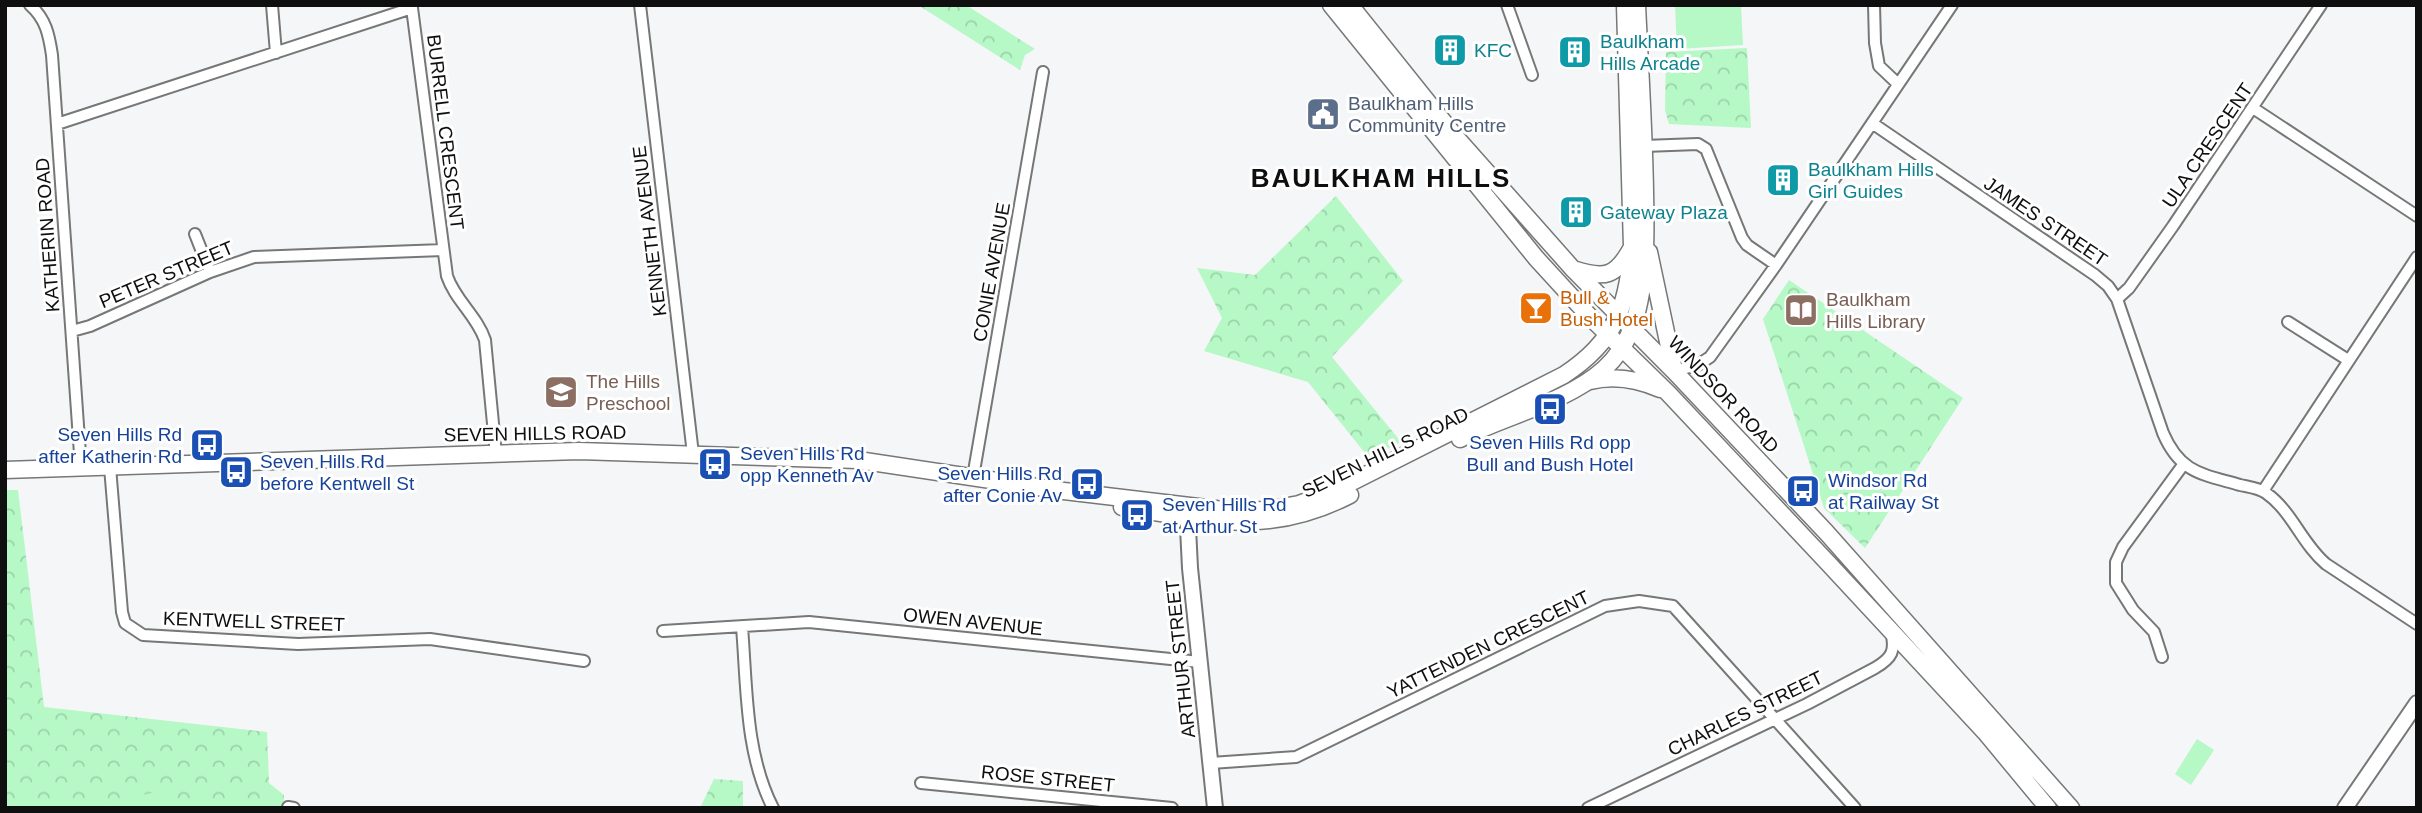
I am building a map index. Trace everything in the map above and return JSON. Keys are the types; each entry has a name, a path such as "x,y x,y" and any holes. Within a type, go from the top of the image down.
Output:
{"main road":[{"name":"WINDSOR ROAD","path":"1331,5 1536,258 1608,335 1668,393 1891,631 1985,732 2048,808"},
{"name":"WINDSOR ROAD","path":"1350,5 1454,135 1572,268 1826,532 2071,808"},
{"name":"SEVEN HILLS ROAD","path":"1187,511 1267,510 1299,504 1332,492 1564,374 1593,353 1619,316 1629,281 1632,247 1625,5"},
{"path":"1637,5 1646,232 1674,371"},
{"name":"SEVEN HILLS ROAD","path":"5,470 579,451 693,454 858,460 1187,511 1239,524 1298,516 1335,503 1473,432 1536,407 1586,382 1603,370 1622,349 1632,328 1643,272 1646,232"},
{"path":"1572,268 1599,276 1611,273 1622,265 1632,247"},
{"path":"1586,382 1600,379 1632,380 1668,393"}],"street":[{"name":"KATHERIN ROAD","path":"30,5 38,12 48,29 52,55 81,468"},
{"path":"272,5 276,53"},
{"name":"KENNETH AVENUE","path":"640,5 693,454"},
{"path":"1507,5 1532,75"},
{"path":"1874,5 1875,43 1879,66 1898,83"},
{"path":"1674,371 1704,363 1776,265 1952,5"},
{"name":"ULA CRESCENT","path":"2117,299 2141,272 2321,5"},
{"name":"BURRELL CRESCENT","path":"57,124 412,8 449,282 485,340 496,455"},
{"name":"CONIE AVENUE","path":"973,477 1043,72"},
{"path":"2253,108 2417,216"},
{"name":"JAMES STREET","path":"1872,123 2108,286 2117,299 2163,433 2170,449 2183,465"},
{"path":"1644,146 1702,146 1706,149 1742,238 1747,246 1776,265"},
{"path":"194,234 210,272"},
{"name":"PETER STREET","path":"72,331 90,326 210,272 260,256 443,250"},
{"path":"2263,491 2417,257"},
{"path":"2288,322 2347,360"},
{"path":"2162,657 2154,632 2133,610 2116,583 2116,562 2123,547 2183,465 2199,473 2263,491 2286,513 2312,552 2417,624"},
{"name":"KENTWELL STREET","path":"110,467 122,612 125,623 143,635 298,644 430,639 583,661"},
{"name":"ARTHUR STREET","path":"1187,511 1215,808"},
{"name":"YATTENDEN CRESCENT","path":"1211,763 1296,757 1605,606 1639,601 1673,606 1855,808"},
{"name":"OWEN AVENUE","path":"663,631 810,622 1200,662"},
{"path":"742,627 751,739 763,789 773,808"},
{"name":"CHARLES STREET","path":"1588,808 1778,721 1886,662 1894,644 1891,631"},
{"path":"2345,808 2417,703"},
{"name":"ROSE STREET","path":"921,783 1064,803 1172,808"},
{"path":"288,807 293,808"}],"green space":[{"path":"918,5 966,5 1035,49 1025,55 1020,70"},
{"path":"1675,5 1741,5 1743,45 1677,49"},
{"path":"1747,48 1751,128 1669,124 1665,110 1666,52"},
{"path":"1336,196 1403,281 1332,357 1401,442 1369,458 1308,382 1204,351 1222,318 1197,268 1255,275"},
{"path":"1789,280 1963,398 1865,548 1824,508 1763,319"},
{"path":"5,490 18,490 44,707 267,732 269,783 284,795 283,808 5,808"},
{"path":"2197,739 2214,750 2191,785 2175,774"},
{"path":"714,779 743,781 743,808 700,808"},
{"path":"161,791 162,798 166,797 168,808 81,808"}],"place":[{"name":"KFC","path":"1450,50"},
{"name":"Baulkham Hills Arcade","path":"1575,52"},
{"name":"Baulkham Hills Community Centre","path":"1323,114"},
{"name":"Baulkham Hills Girl Guides","path":"1783,180"},
{"name":"Gateway Plaza","path":"1576,212"},
{"name":"Bull & Bush Hotel","path":"1536,308"},
{"name":"Baulkham Hills Library","path":"1801,310"},
{"name":"The Hills Preschool","path":"561,392"},
{"name":"Seven Hills Rd opp Bull and Bush Hotel","path":"1550,409"},
{"name":"Seven Hills Rd after Katherin Rd","path":"207,445"},
{"name":"Seven Hills Rd opp Kenneth Av","path":"715,464"},
{"name":"Seven Hills Rd before Kentwell St","path":"236,472"},
{"name":"Seven Hills Rd after Conie Av","path":"1087,484"},
{"name":"Windsor Rd at Railway St","path":"1803,491"},
{"name":"Seven Hills Rd at Arthur St","path":"1137,515"}],"district":[{"name":"BAULKHAM HILLS","path":"1381,178"}]}
